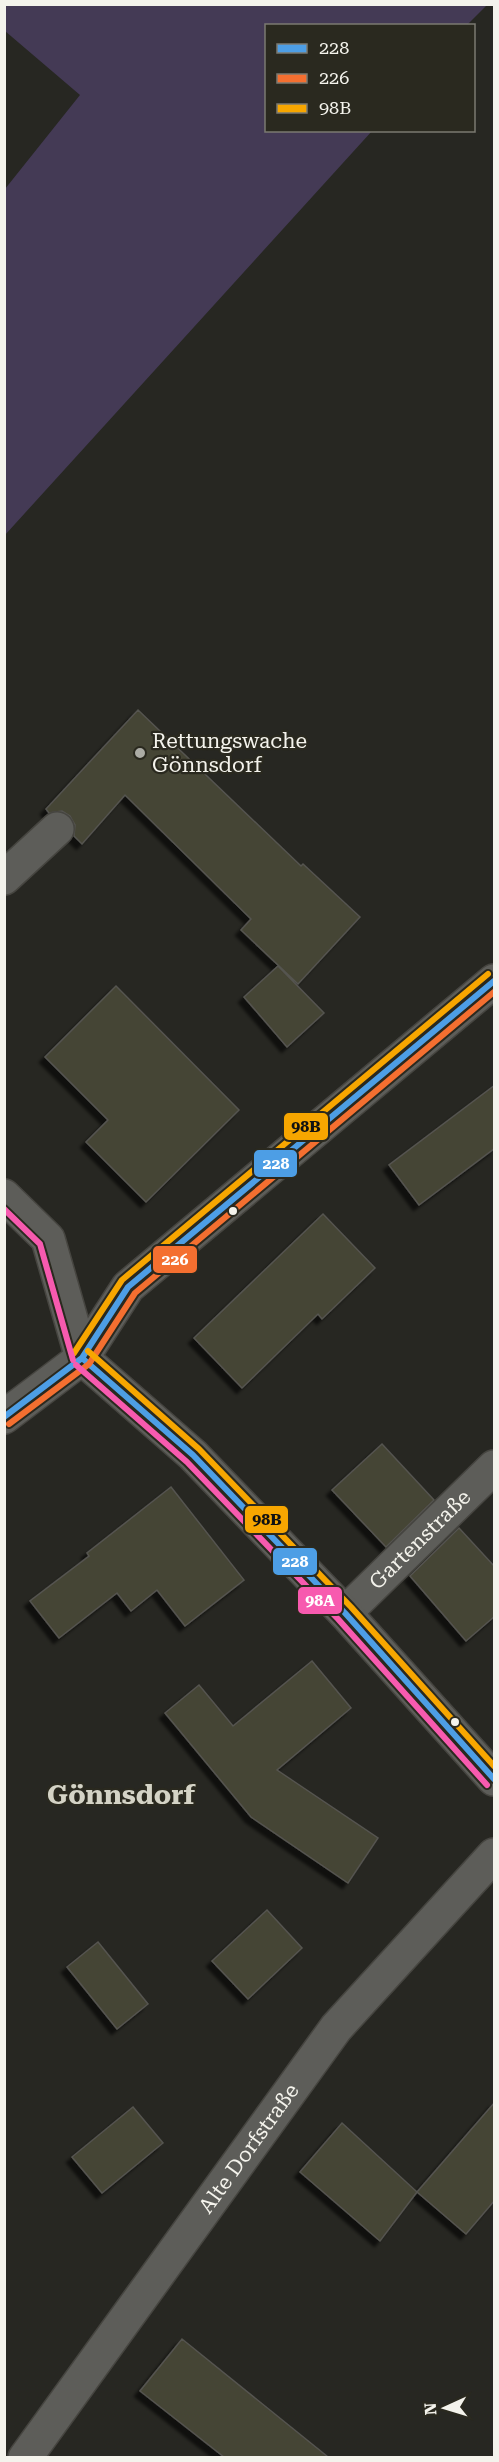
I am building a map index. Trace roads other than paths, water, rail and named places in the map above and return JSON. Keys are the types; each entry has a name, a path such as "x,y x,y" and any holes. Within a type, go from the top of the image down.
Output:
{"street":[{"path":"4,878 57,829"},
{"path":"4,1417 82,1358 128,1287 495,981"},
{"path":"4,1196 48,1239 82,1358 193,1455 345,1613 495,1779"},
{"name":"Gartenstraße","path":"345,1613 495,1467"},
{"name":"Alte Dorfstraße","path":"26,2457 336,2028 495,1855"}],"place":[{"name":"Rettungswache Gönnsdorf","path":"140,753"}],"district":[{"name":"Gönnsdorf","path":"121,1795"}]}
